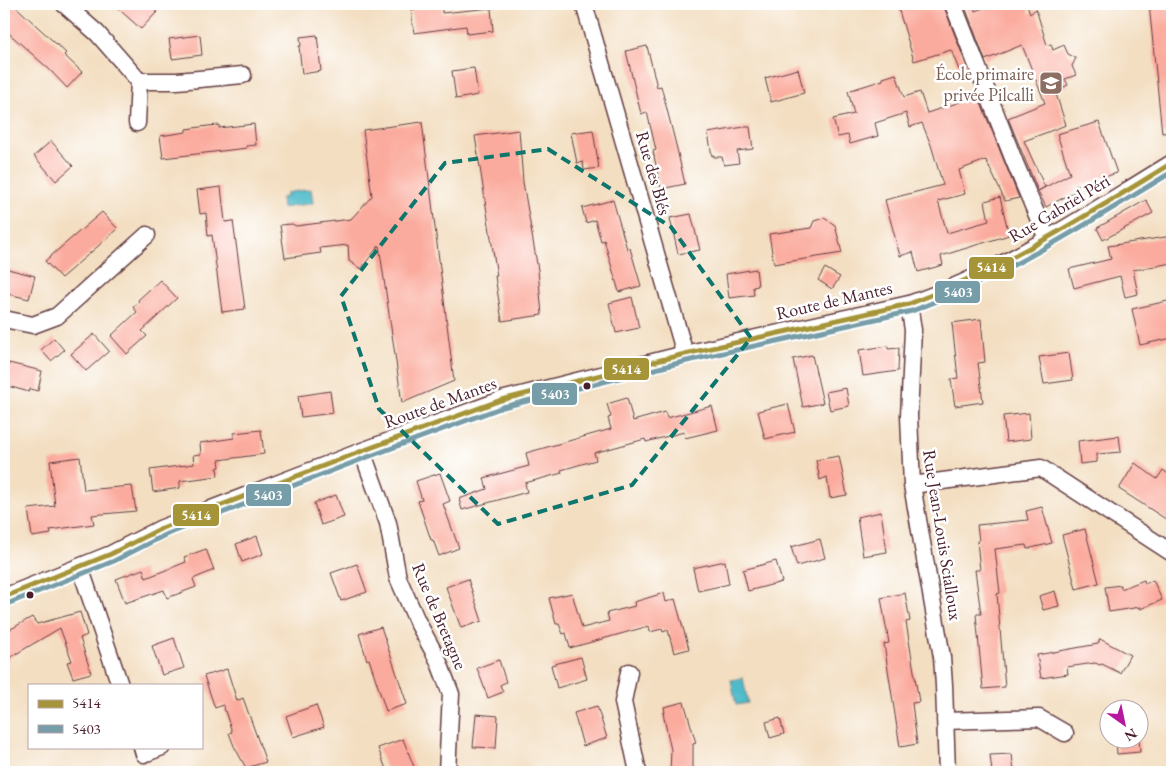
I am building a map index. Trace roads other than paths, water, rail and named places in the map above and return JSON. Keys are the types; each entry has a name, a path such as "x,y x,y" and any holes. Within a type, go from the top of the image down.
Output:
{"street":[{"path":"64,4 97,33 139,81 137,123"},
{"name":"Rue des Blés","path":"584,4 685,354"},
{"path":"953,4 1015,164 1047,239"},
{"path":"139,81 178,81 244,75"},
{"name":"Rue Gabriel Péri","path":"909,304 957,286 996,268 1172,163"},
{"path":"4,319 33,325 57,316 148,235"},
{"name":"Route de Mantes","path":"4,597 111,554 162,528 501,400 685,354 909,304"},
{"name":"Rue Jean-Louis Scialloux","path":"909,304 913,330 909,416 912,485 942,657 948,772"},
{"name":"Rue de Bretagne","path":"362,451 388,523 398,578 438,660 451,694 447,772"},
{"path":"912,485 1041,468 1172,553"},
{"path":"80,567 120,684"},
{"path":"629,672 622,702 638,772"},
{"path":"945,721 1040,718 1065,733"},
{"path":"142,748 144,754 159,748"}],"water":[{"path":"311,189 313,203 282,208 281,198 286,197 286,193"},
{"path":"743,678 748,703 736,705 731,680"}],"place":[{"name":"École primaire privée Pilcalli","path":"1051,83"}]}
